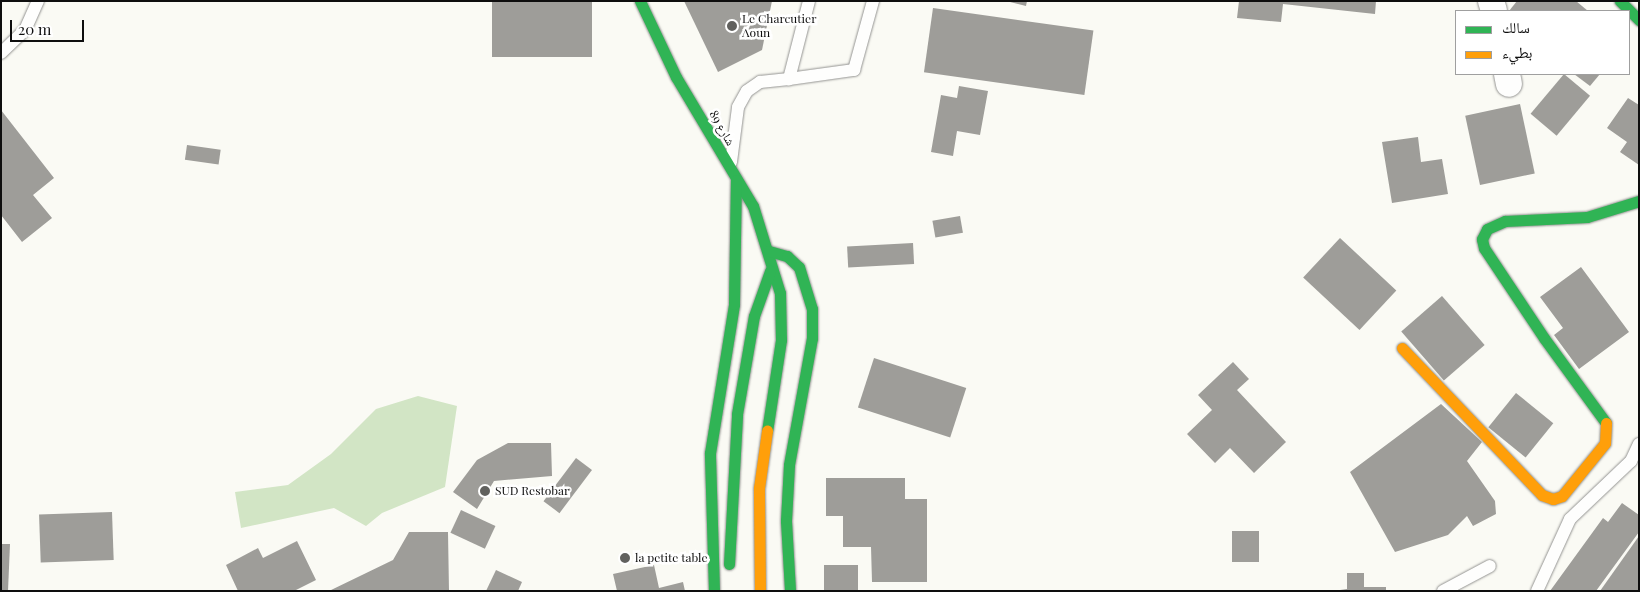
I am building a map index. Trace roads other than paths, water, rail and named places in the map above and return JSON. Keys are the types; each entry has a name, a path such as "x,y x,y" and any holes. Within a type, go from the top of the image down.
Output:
{"street":[{"name":"شارع 89","path":"640,1 676,77 753,206 769,251 770,271"},
{"path":"1620,1 1629,10"},
{"path":"1630,11 1639,20"},
{"path":"714,591 710,453 716,397 734,304 733,174"},
{"path":"1402,348 1542,495 1553,499 1562,496 1605,443 1606,420 1544,338 1484,248 1482,239 1487,229 1505,221 1588,217 1639,201"},
{"path":"769,251 787,256 799,267 812,309 812,338 789,465 786,521 790,591"},
{"path":"729,574 730,489 750,340 770,271"},
{"path":"760,591 759,488 783,317 780,293 770,271"}],"lane":[{"path":"1,53 25,30 38,1"},
{"path":"789,79 809,1"},
{"path":"733,174 738,107 747,92 760,82 854,70 873,1"},
{"path":"1537,591 1570,519 1631,460 1639,444"},
{"path":"1443,591 1490,566"}],"place":[{"name":"Le Charcutier Aoun","path":"732,26"},
{"name":"SUD Restobar","path":"485,491"},
{"name":"la petite table","path":"625,558"}]}
